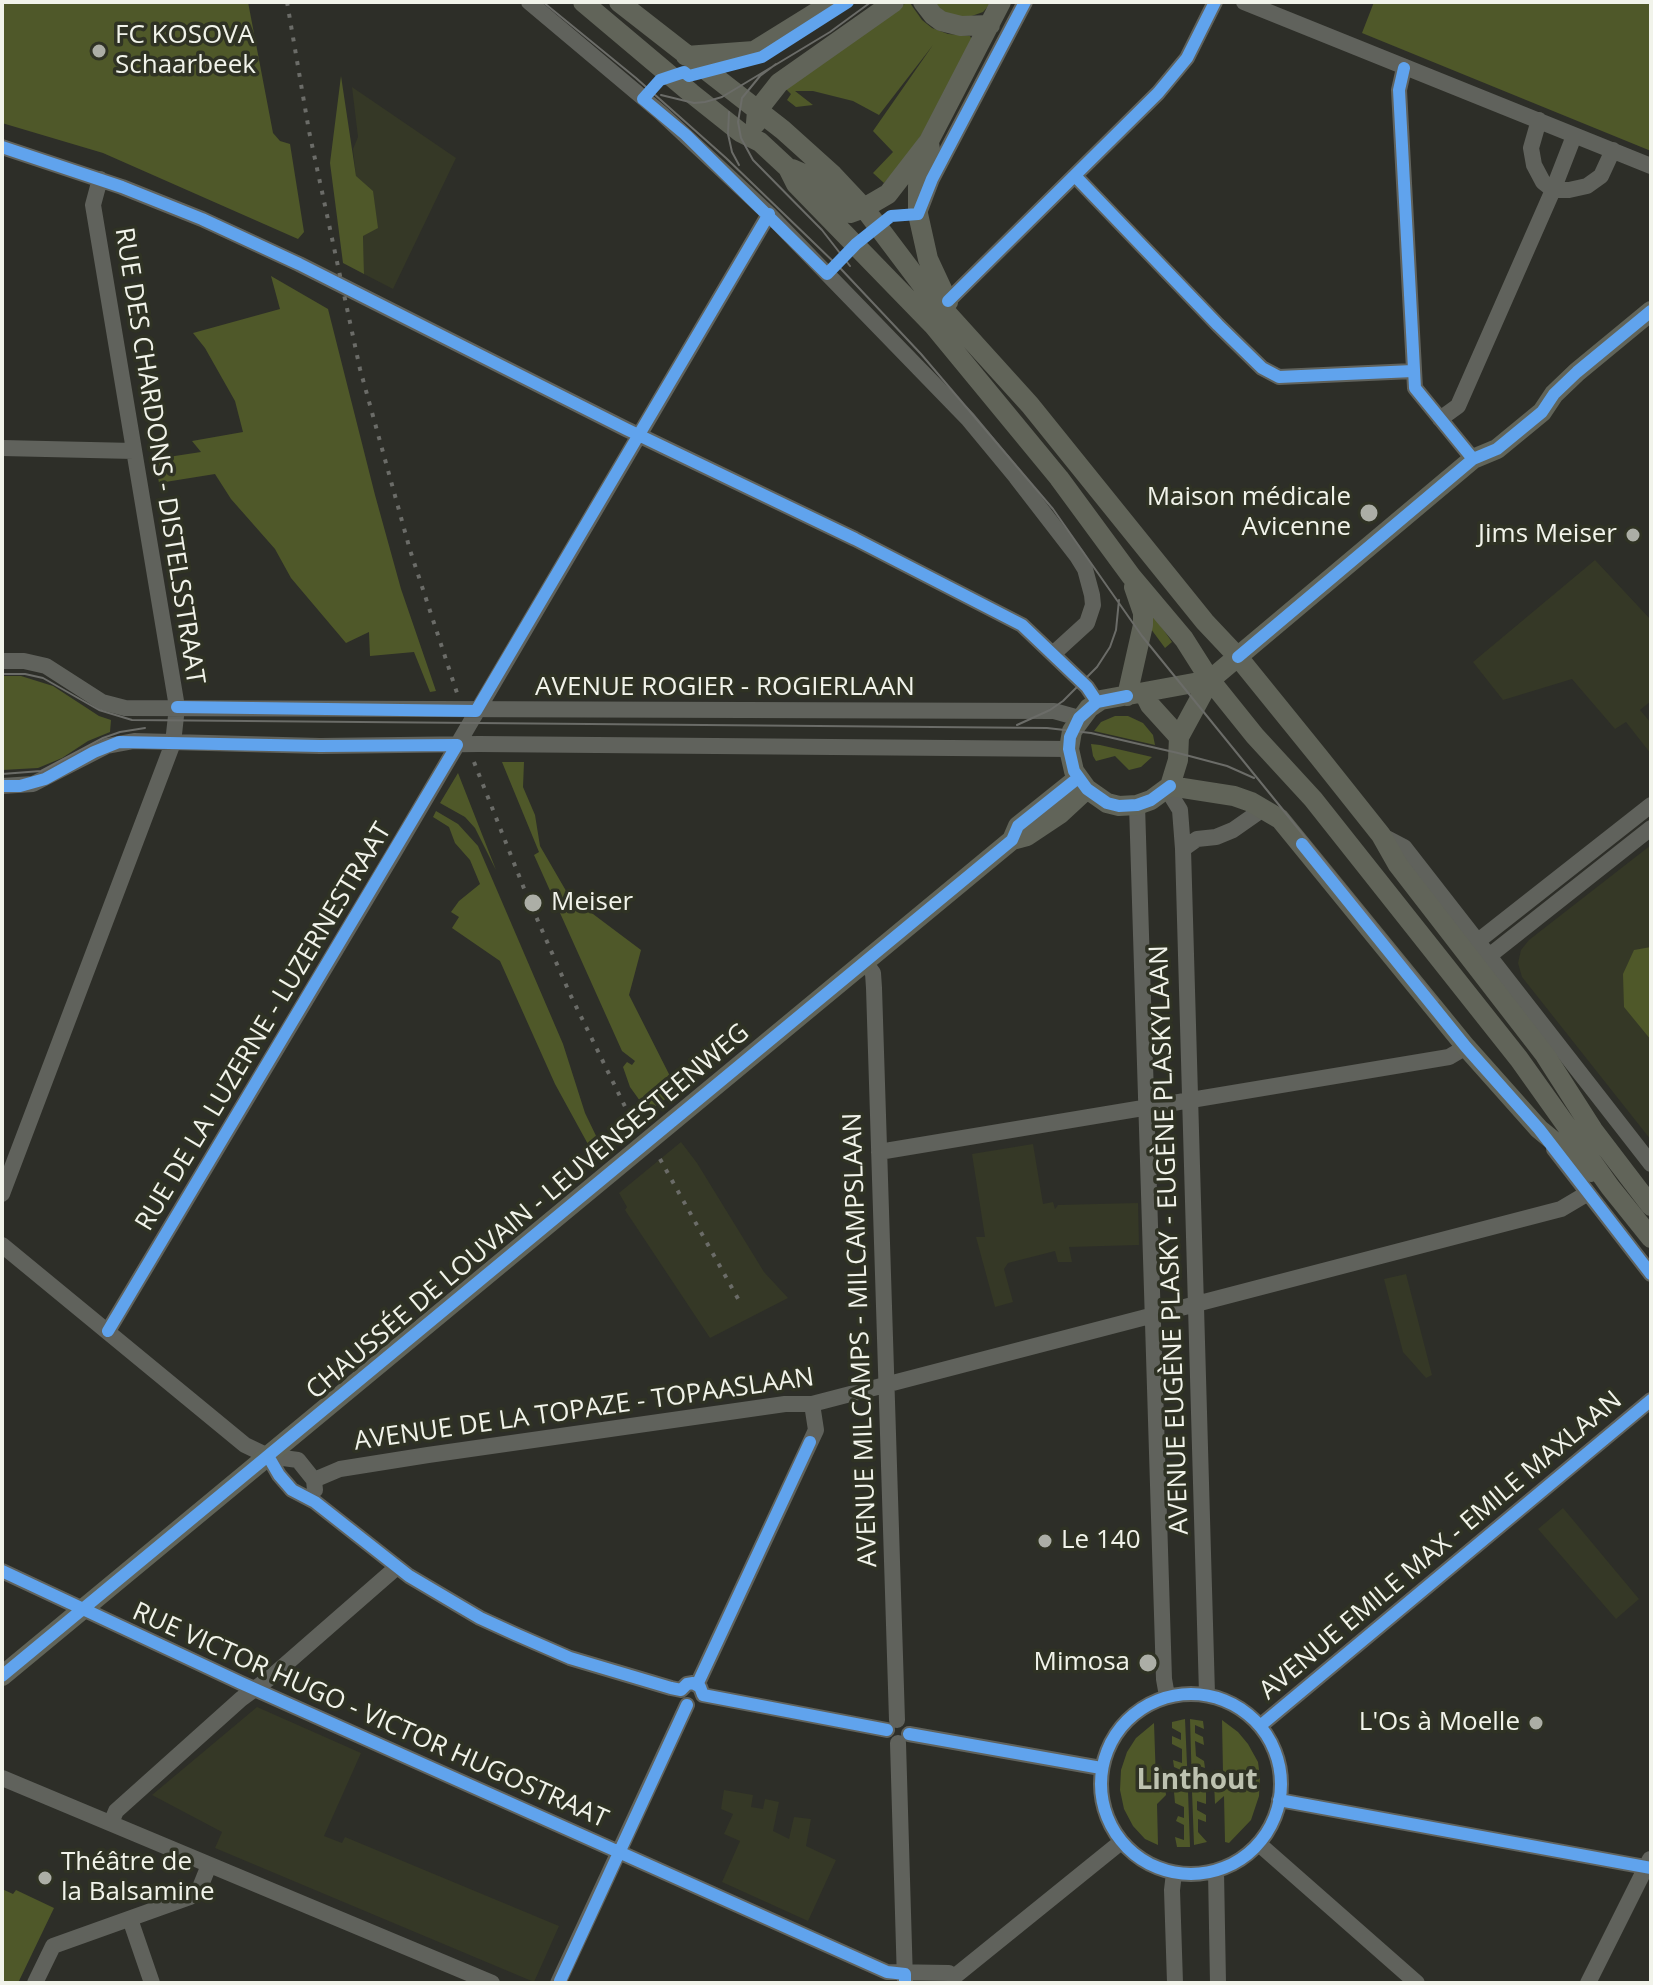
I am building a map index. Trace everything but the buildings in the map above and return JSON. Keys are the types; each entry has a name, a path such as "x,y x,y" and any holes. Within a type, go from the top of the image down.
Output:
{"main road":[{"path":"583,2 740,132 760,142 788,168 796,184 949,343 1184,639 1210,680 1275,760 1313,799 1519,1059 1610,1187 1651,1238"},
{"path":"619,2 805,149 864,208 925,289 949,308 1381,835 1398,865 1545,1055 1593,1130 1651,1206"},
{"path":"686,56 754,51 833,2"},
{"path":"760,142 757,111 779,83 894,2"},
{"path":"923,2 941,21 961,26 990,25"},
{"path":"788,168 806,175 850,213 894,189 929,141 1001,2"},
{"path":"929,141 931,157 918,186 918,214 928,259 949,308"},
{"path":"1210,680 1097,702 1079,718 1072,731 1069,749 1082,784 1107,803 1119,806 1151,800 1169,788 1178,760 1179,737 1210,680 1473,459 1488,438 1533,404 1554,394 1651,311"},
{"path":"1131,576 1143,613 1136,694"},
{"path":"1136,694 1179,737"},
{"name":"CHAUSSÉE DE LOUVAIN - LEUVENSESTEENWEG","path":"2,1676 1012,840 1027,836 1060,814 1082,784"},
{"path":"1169,788 1234,796 1257,813 1280,819 1466,1047 1539,1129 1610,1187"}],"street":[{"path":"529,2 678,127 769,214 968,419 1085,569 1092,595 1090,616 1074,637 1053,654"},
{"path":"918,214 932,179 1025,2"},
{"path":"949,308 1158,93 1187,58 1215,2"},
{"path":"1244,2 1280,9 1404,68 1651,166"},
{"path":"990,25 1016,20"},
{"path":"1404,68 1399,90 1415,388 1473,459"},
{"path":"1539,120 1531,148 1534,165 1543,182 1553,190 1587,186 1601,176 1613,150"},
{"path":"1440,419 1458,406 1574,136"},
{"path":"2,147 100,179 202,219 855,539 1022,625 1087,687 1097,702"},
{"path":"1076,177 1262,368 1279,377 1413,371"},
{"name":"RUE DES CHARDONS - DISTELSSTRAAT","path":"2,1194 173,743 177,707 93,205 100,179"},
{"name":"RUE DE LA LUZERNE - LUZERNESTRAAT","path":"108,1331 769,214"},
{"path":"2,448 134,451"},
{"name":"AVENUE ROGIER - ROGIERLAAN","path":"2,661 24,661 46,666 102,702 125,708 1054,711 1079,718"},
{"path":"2,786 20,786 45,779 119,742 320,746 1069,749"},
{"path":"1169,788 1180,810 1181,827 1190,844 1216,837 1257,813"},
{"name":"AVENUE EUGÈNE PLASKY - EUGÈNE PLASKYLAAN","path":"1137,805 1167,1696"},
{"path":"1478,941 1651,805"},
{"path":"1489,956 1651,828"},
{"path":"1381,835 1404,847 1651,1164"},
{"name":"AVENUE EUGÈNE PLASKY - EUGÈNE PLASKYLAAN","path":"1190,844 1188,1102 1207,1694"},
{"name":"AVENUE MILCAMPS - MILCAMPSLAAN","path":"864,961 873,973 886,1384 892,1725"},
{"path":"879,1152 1449,1057 1466,1047"},
{"path":"1539,1129 1651,1274"},
{"name":"AVENUE DE LA TOPAZE - TOPAASLAAN","path":"314,1480 340,1469 428,1455 785,1404 812,1404 1561,1209 1588,1193"},
{"path":"2,1245 245,1445 268,1456 298,1460 314,1480 315,1502"},
{"name":"AVENUE EMILE MAX - EMILE MAXLAAN","path":"1260,1726 1651,1400"},
{"path":"558,1983 816,1430 812,1404"},
{"path":"268,1456 292,1490 315,1502 397,1567 480,1618 570,1658 692,1694 908,1725 904,1738 905,1979 949,1973 955,1980 1121,1842"},
{"path":"111,1823 116,1811 397,1567"},
{"name":"RUE VICTOR HUGO - VICTOR HUGOSTRAAT","path":"2,1571 255,1689 905,1979"},
{"path":"1207,1694 1235,1706 1260,1726 1273,1744 1280,1771 1279,1800 1272,1824 1259,1844 1239,1861 1216,1871 1194,1875 1174,1873 1140,1857 1121,1842 1109,1823 1100,1793 1101,1768 1111,1740 1139,1709 1167,1696 1207,1694"},
{"path":"904,1738 1101,1768"},
{"path":"2,1778 492,1983"},
{"path":"1279,1800 1649,1864 1588,1983"},
{"path":"1259,1844 1417,1983"},
{"path":"35,1983 53,1946 196,1894 209,1865"},
{"path":"1216,1871 1218,1983"},
{"path":"1174,1873 1175,1983"},
{"path":"130,1919 152,1983"}],"shaded area":[{"path":"352,87 456,158 393,289 364,274 363,236 373,191 356,177 353,149 358,137"},
{"path":"1595,560 1651,620 1651,701 1640,710 1651,723 1651,754 1626,722 1615,729 1572,679 1503,700 1473,662"},
{"path":"1651,845 1651,1140 1522,977 1518,963 1521,950 1529,940"},
{"path":"681,1142 764,1272 788,1298 710,1338 625,1210 627,1207 619,1193"},
{"path":"1033,1144 1043,1204 1053,1202 1055,1209 1058,1205 1138,1203 1139,1245 1069,1247 1072,1262 1058,1262 1055,1251 1008,1263 1004,1269 1013,1302 995,1307 976,1237 985,1237 972,1154"},
{"path":"1406,1274 1432,1375 1426,1378 1403,1352 1384,1279"},
{"path":"1563,1508 1639,1599 1616,1619 1538,1529"},
{"path":"257,1707 361,1753 324,1836 342,1843 345,1837 559,1926 534,1982 215,1848 222,1832 152,1795"},
{"path":"724,1790 753,1795 751,1807 763,1809 765,1799 779,1802 773,1831 789,1839 794,1817 811,1819 806,1846 836,1860 808,1921 722,1882 740,1841 724,1834 733,1814 721,1809"}],"green space":[{"path":"2,2 248,2 273,133 280,141 290,144 304,232 298,239 103,153 2,123"},
{"path":"933,2 992,2 983,12 966,18 948,15"},
{"path":"1374,2 1651,2 1651,151 1362,33"},
{"path":"910,3 932,28 948,34 970,36 972,40 928,125 907,157 884,183 873,173 893,152 873,131 933,45 879,115 853,101 813,91 795,91 813,105 796,107 787,100 791,94 785,88"},
{"path":"341,76 356,176 373,191 378,228 363,236 364,274 343,263 330,163"},
{"path":"271,276 328,309 401,589 436,691 430,692 414,652 370,656 369,632 346,643 291,578 275,549 231,499 215,474 159,483 155,459 201,452 192,441 243,432 235,401 193,333 280,309"},
{"path":"1151,612 1172,642 1165,648 1148,625"},
{"path":"2,676 21,676 53,686 99,716 111,720 110,732 38,768 2,770"},
{"path":"1115,716 1128,716 1143,723 1153,735 1155,745 1094,731 1101,722"},
{"path":"1091,744 1152,757 1141,767 1129,770 1115,756 1096,761"},
{"path":"502,762 524,762 523,787 535,815 540,846 569,896 641,950 629,995 674,1084 664,1092 668,1097 648,1112 630,1087 623,1067 627,1062 632,1065 635,1061 622,1051 534,855 539,852"},
{"path":"458,773 496,870 475,828 465,817 440,803"},
{"path":"436,811 458,824 478,846 563,1044 585,1113 599,1142 600,1154 595,1157 555,1084 500,961 452,928 459,917 451,912 480,884 470,860 455,843 449,827 433,817"},
{"path":"1651,947 1651,1040 1624,1007 1623,974 1634,950"},
{"path":"1185,1719 1188,1787 1174,1788 1174,1776 1182,1779 1183,1771 1174,1767 1173,1760 1182,1763 1182,1749 1172,1744 1172,1736 1181,1740 1181,1733 1172,1728 1172,1722"},
{"path":"1190,1719 1203,1721 1204,1729 1195,1725 1195,1733 1203,1737 1204,1745 1195,1741 1196,1756 1204,1761 1205,1768 1196,1765 1197,1774 1205,1777 1205,1786 1192,1787"},
{"path":"1222,1720 1248,1744 1258,1762 1260,1777 1259,1796 1251,1820 1229,1843 1225,1842 1224,1796 1215,1804 1214,1782 1223,1773"},
{"path":"1154,1723 1156,1781 1164,1774 1166,1795 1157,1804 1158,1845 1145,1839 1133,1826 1124,1809 1120,1790 1121,1770 1127,1752 1136,1738"},
{"path":"1206,1790 1206,1804 1197,1801 1197,1810 1206,1815 1206,1822 1198,1819 1198,1832 1207,1842 1194,1845 1192,1791"},
{"path":"1188,1791 1190,1847 1177,1847 1175,1837 1184,1840 1184,1825 1176,1821 1178,1816 1184,1818 1184,1807 1175,1803 1174,1792"},
{"path":"2,1889 13,1894 16,1890 54,1908 18,1983 2,1983"}],"tram line":[{"path":"543,2 636,78 726,158 841,269 921,354 1053,509 1142,636 1438,1001"},
{"path":"661,95 694,103 722,97 830,32 871,2"},
{"path":"776,64 760,76 742,98 738,122 741,138 753,160 822,230 850,266"},
{"path":"729,112 728,134 739,165"},
{"path":"1017,725 1063,701 1097,667 1110,647 1116,630 1119,600"},
{"path":"2,674 43,678 99,710 132,720 1047,728 1091,733 1178,753 1227,766 1254,778"},
{"path":"2,774 41,771 103,738 145,728"}],"railway":[{"path":"287,2 309,131 360,369 410,550 457,693"},
{"path":"474,762 570,994 634,1125"},
{"path":"660,1159 741,1304"}],"cycle path":[{"path":"848,2 762,57 689,76 684,72 660,80 643,99 686,135 827,274 856,244 891,216 918,214 932,179 1025,2"},
{"path":"948,301 1158,93 1187,58 1215,2"},
{"path":"1404,68 1399,90 1415,388 1473,459"},
{"path":"2,147 122,187 202,219 855,539 1022,625 1087,687 1097,702"},
{"path":"1076,177 1262,368 1279,377 1413,371"},
{"path":"177,707 476,711 769,214"},
{"path":"1238,657 1473,459 1497,449 1542,412 1554,394 1577,372 1651,311"},
{"path":"1127,696 1097,702 1079,718 1070,737 1074,771 1087,789 1107,803 1119,806 1151,800 1170,786"},
{"path":"2,786 20,786 45,779 119,742 457,745"},
{"path":"108,1331 457,745"},
{"path":"2,1676 1012,840 1018,826 1078,778"},
{"path":"1302,844 1466,1047 1539,1129 1651,1274"},
{"path":"1260,1726 1651,1400"},
{"path":"697,1685 810,1442"},
{"path":"268,1456 292,1490 315,1502 409,1576 480,1618 515,1634 570,1658 671,1688 681,1690 693,1683 700,1687 703,1695 887,1730"},
{"path":"2,1571 241,1683 887,1972 905,1974 905,1983"},
{"path":"1191,1694 1209,1695 1226,1701 1255,1720 1274,1749 1280,1766 1281,1784 1280,1802 1274,1819 1255,1848 1226,1867 1209,1873 1191,1874 1173,1873 1156,1867 1127,1848 1108,1819 1102,1802 1101,1784 1102,1766 1108,1749 1127,1720 1156,1701 1173,1695 1191,1694"},
{"path":"560,1981 687,1705"},
{"path":"909,1734 1101,1768"},
{"path":"1279,1800 1651,1868"}],"place":[{"name":"FC KOSOVA Schaarbeek","path":"99,51"},
{"name":"Maison médicale Avicenne","path":"1369,513"},
{"name":"Jims Meiser","path":"1633,535"},
{"name":"Meiser","path":"533,903"},
{"name":"Le 140","path":"1045,1541"},
{"name":"Mimosa","path":"1148,1663"},
{"name":"L'Os à Moelle","path":"1536,1723"},
{"name":"Théâtre de la Balsamine","path":"45,1878"}],"district":[{"name":"Linthout","path":"1197,1781"}]}
